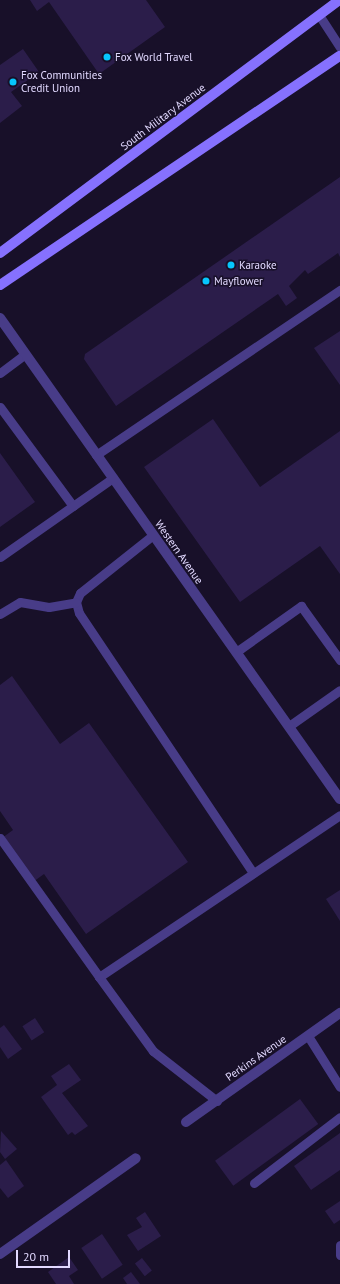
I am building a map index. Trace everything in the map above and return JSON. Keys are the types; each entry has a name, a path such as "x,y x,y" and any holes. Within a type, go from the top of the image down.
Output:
{"main road":[{"name":"South Military Avenue","path":"0,253 340,0"},
{"path":"0,285 340,56"}],"street":[{"name":"Western Avenue","path":"0,318 340,799"},
{"name":"Perkins Avenue","path":"186,1122 340,1013"},
{"path":"0,1254 136,1158"}],"lane":[{"path":"319,16 340,47"},
{"path":"96,455 340,290"},
{"path":"0,373 25,354"},
{"path":"0,407 73,506"},
{"path":"0,557 113,478"},
{"path":"153,535 80,593 76,602 78,613 253,873"},
{"path":"0,614 20,602 49,607 76,602"},
{"path":"236,652 301,606 340,660"},
{"path":"289,726 340,690"},
{"path":"99,977 340,815"},
{"path":"0,838 153,1052 217,1101"},
{"path":"308,1036 340,1088"},
{"path":"254,1183 340,1117"},
{"path":"340,1245 340,1255"}],"building":[{"path":"30,0 146,0 165,27 99,74 49,2 37,11"},
{"name":"Fox Communities Credit Union","path":"23,49 39,72 11,92 22,106 0,123 0,65"},
{"path":"340,177 340,257 338,253 308,274 305,270 289,286 297,298 286,306 278,294 116,406 84,359 85,354"},
{"path":"340,331 340,385 314,348"},
{"path":"213,419 260,487 340,431 340,574 320,546 240,602 144,467"},
{"path":"0,453 35,502 0,527"},
{"path":"12,676 60,744 89,723 188,862 86,934 44,874 33,882 2,838 13,830 0,811 0,685"},
{"path":"340,890 340,921 326,899"},
{"path":"35,1018 44,1032 32,1040 22,1026"},
{"path":"4,1025 22,1049 8,1059 0,1047 0,1028"},
{"path":"69,1064 81,1080 62,1093 88,1126 75,1135 72,1132 68,1135 41,1097 57,1085 51,1076"},
{"path":"300,1099 318,1124 233,1186 215,1161"},
{"path":"1,1131 17,1149 5,1159 0,1152"},
{"path":"340,1133 340,1170 311,1190 294,1166"},
{"path":"6,1160 24,1186 8,1198 0,1188 0,1165"},
{"path":"340,1201 340,1220 334,1224 325,1211"},
{"path":"145,1212 161,1236 138,1251 127,1235 142,1227 136,1218"},
{"path":"102,1234 123,1265 102,1279 81,1248"},
{"path":"69,1257 78,1270 69,1276 74,1284 56,1284 48,1272"},
{"path":"142,1258 152,1271 145,1276 135,1264"},
{"path":"131,1272 140,1284 127,1284 123,1278"}],"place":[{"name":"Fox World Travel","path":"107,57"},
{"name":"Fox Communities Credit Union","path":"13,82"},
{"name":"Karaoke","path":"231,265"},
{"name":"Mayflower","path":"206,281"}]}
